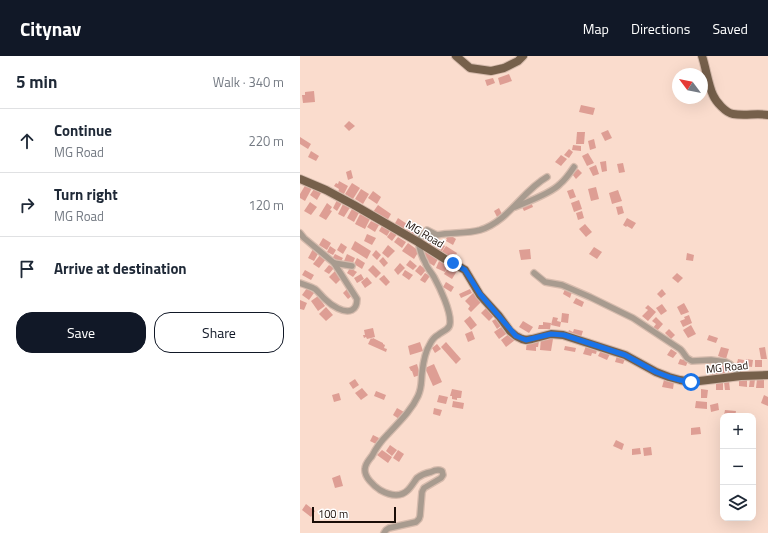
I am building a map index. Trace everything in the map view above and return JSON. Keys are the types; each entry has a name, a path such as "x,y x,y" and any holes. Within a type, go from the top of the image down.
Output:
{"main road":[{"path":"456,56 470,68 491,71 504,68 518,61 523,56"},
{"path":"702,56 713,96 724,109 731,114 761,114 768,116"},
{"name":"MG Road","path":"300,179 326,190 418,242 445,260 465,270 480,294 510,331 522,339 532,339 551,334 564,335 625,355 656,372 669,377 691,382 741,376 768,375"}],"street":[{"path":"513,208 560,185 574,167"},
{"path":"384,533 390,528 416,522 419,519 422,492 424,488 442,478 443,474 440,470 422,475 407,491 395,496 380,490 365,474 365,469 373,453 387,434 402,420 414,404 421,390 423,367 428,346 437,335 449,327 450,323 447,307 434,276 423,260 418,242 427,230 437,236 480,230 489,226 505,216 530,190 541,180 547,177"},
{"path":"300,233 304,238 334,262 357,299 356,306 350,311 346,311 328,302 315,289 300,283"},
{"path":"334,262 352,266"},
{"path":"534,273 545,282 562,285 633,318 680,349 689,360 726,362 730,364 741,376"}],"building":[{"path":"509,74 512,81 500,85 498,78"},
{"path":"493,78 495,83 487,86 485,80"},
{"path":"314,91 315,102 303,103 302,95 305,95 305,92"},
{"path":"581,105 595,108 593,115 579,112"},
{"path":"349,121 355,126 349,131 344,126"},
{"path":"608,130 612,138 605,141 601,133"},
{"path":"577,132 585,132 584,144 576,144"},
{"path":"300,137 311,144 308,149 300,144"},
{"path":"594,139 596,148 590,150 588,141"},
{"path":"573,145 581,146 581,151 572,150"},
{"path":"569,149 573,152 569,158 564,155"},
{"path":"311,151 319,156 316,161 308,157"},
{"path":"588,153 594,163 587,166 582,156"},
{"path":"561,155 567,159 561,166 555,162"},
{"path":"606,161 607,171 602,172 600,162"},
{"path":"623,163 625,172 619,173 617,164"},
{"path":"596,165 599,174 593,176 589,168"},
{"path":"578,169 582,173 576,179 572,174"},
{"path":"351,170 353,178 348,180 346,172"},
{"path":"339,181 348,186 344,194 338,192 339,189 334,186 336,183 338,184"},
{"path":"352,183 360,188 353,199 345,194"},
{"path":"306,184 312,188 305,201 300,198 300,194"},
{"path":"596,187 599,199 591,201 588,189"},
{"path":"314,189 321,193 317,200 310,195"},
{"path":"361,189 369,194 363,204 355,199"},
{"path":"573,189 576,197 570,199 567,191"},
{"path":"618,190 622,201 612,204 609,193"},
{"path":"373,191 381,197 377,204 368,198"},
{"path":"337,200 342,203 337,211 333,208"},
{"path":"579,200 582,209 574,212 571,203"},
{"path":"310,202 317,207 311,215 304,211"},
{"path":"344,202 351,206 344,217 338,214"},
{"path":"531,202 533,207 524,211 522,207"},
{"path":"327,203 332,207 330,210 332,211 326,220 319,216"},
{"path":"378,205 391,214 387,221 373,212"},
{"path":"622,206 624,213 618,215 616,207"},
{"path":"353,207 360,211 354,222 347,218"},
{"path":"499,208 503,216 498,219 494,211"},
{"path":"582,211 584,218 578,220 576,213"},
{"path":"360,214 370,219 365,229 355,224"},
{"path":"398,218 407,224 403,230 394,225"},
{"path":"627,218 636,223 632,229 623,225"},
{"path":"371,221 379,225 375,232 367,227"},
{"path":"383,224 391,229 387,236 379,231"},
{"path":"585,224 592,232 586,237 579,229"},
{"path":"410,225 421,232 416,239 405,232"},
{"path":"392,230 398,233 392,241 387,237"},
{"path":"367,234 376,238 372,245 364,241"},
{"path":"427,234 435,239 431,246 422,240"},
{"path":"450,235 456,239 453,245 446,241"},
{"path":"398,237 406,242 402,248 394,242"},
{"path":"323,238 331,243 327,250 319,245"},
{"path":"436,240 445,246 441,253 432,247"},
{"path":"355,241 371,251 367,259 351,249"},
{"path":"341,243 347,247 343,254 337,250"},
{"path":"408,243 419,251 414,259 402,251"},
{"path":"388,245 395,251 388,258 382,253"},
{"path":"330,246 336,250 333,255 327,252"},
{"path":"446,246 457,253 453,260 441,253"},
{"path":"594,247 602,252 597,259 589,254"},
{"path":"313,249 319,252 314,261 308,258"},
{"path":"530,249 531,259 521,260 519,250"},
{"path":"376,250 381,255 377,260 372,255"},
{"path":"426,251 438,259 434,266 426,261 427,259 423,256"},
{"path":"687,253 694,255 693,261 686,260"},
{"path":"335,254 343,258 340,263 332,259"},
{"path":"347,254 355,258 352,265 344,261"},
{"path":"320,255 326,259 319,268 313,264"},
{"path":"383,257 388,263 384,267 379,261"},
{"path":"357,258 365,263 362,269 354,264"},
{"path":"410,260 417,266 413,270 406,265"},
{"path":"439,261 448,265 445,272 436,268"},
{"path":"400,263 405,268 398,275 394,270"},
{"path":"329,265 334,268 329,274 324,271"},
{"path":"373,265 381,273 376,278 368,270"},
{"path":"420,265 426,270 421,276 415,271"},
{"path":"449,266 457,271 452,279 444,274"},
{"path":"350,268 357,272 353,277 347,273"},
{"path":"305,270 314,275 311,280 302,275"},
{"path":"405,270 413,275 409,280 402,275"},
{"path":"335,271 342,278 336,284 329,277"},
{"path":"425,273 430,276 425,283 420,280"},
{"path":"677,273 683,278 678,283 672,278"},
{"path":"361,274 364,279 357,283 354,278"},
{"path":"384,275 390,282 386,286 379,279"},
{"path":"367,277 372,283 365,288 361,282"},
{"path":"446,282 454,287 451,292 443,287"},
{"path":"307,288 314,293 309,300 302,295"},
{"path":"347,289 353,295 348,299 343,293"},
{"path":"470,289 472,293 461,298 459,294"},
{"path":"565,289 572,292 570,298 563,294"},
{"path":"662,289 666,294 661,298 657,294"},
{"path":"474,292 482,301 471,312 468,309 470,306 465,301"},
{"path":"318,296 325,306 318,311 311,301"},
{"path":"576,298 584,302 582,307 573,303"},
{"path":"300,300 307,303 304,310 300,309"},
{"path":"684,303 689,312 681,315 677,307"},
{"path":"662,304 667,311 661,315 656,308"},
{"path":"648,305 656,312 648,321 642,316 648,310 645,308"},
{"path":"326,307 333,315 326,321 319,314"},
{"path":"487,307 495,315 489,321 481,313"},
{"path":"562,313 569,314 568,323 561,322"},
{"path":"689,315 692,323 683,327 680,321"},
{"path":"470,316 477,325 471,330 464,321"},
{"path":"553,317 558,318 557,321 561,322 560,327 551,325"},
{"path":"656,317 663,324 657,331 653,328 656,324 652,321"},
{"path":"497,318 502,325 497,329 492,321"},
{"path":"523,321 533,327 529,333 519,327"},
{"path":"543,322 551,323 550,329 538,329 539,325 543,325"},
{"path":"504,325 509,332 499,339 494,332"},
{"path":"691,325 696,334 688,338 683,330"},
{"path":"373,328 375,337 367,339 366,337 364,338 364,330"},
{"path":"574,329 583,331 581,337 568,333 569,330 573,332"},
{"path":"669,329 675,335 671,339 665,333"},
{"path":"472,331 475,339 468,342 465,334"},
{"path":"510,333 515,340 506,347 501,340"},
{"path":"709,335 718,338 716,343 707,340"},
{"path":"371,338 383,343 385,345 384,348 387,349 386,352 368,344"},
{"path":"541,338 553,339 551,351 540,350"},
{"path":"527,340 539,341 536,351 526,350"},
{"path":"420,342 423,351 410,355 408,346"},
{"path":"446,342 461,359 456,364 441,347"},
{"path":"437,344 441,349 435,353 432,348"},
{"path":"565,346 576,348 575,352 564,350"},
{"path":"586,346 597,350 596,354 592,353 591,356 583,354"},
{"path":"721,347 729,349 726,359 718,356"},
{"path":"765,347 767,359 761,359 759,348"},
{"path":"671,349 677,353 673,358 667,355"},
{"path":"601,350 610,354 607,360 598,356"},
{"path":"617,356 625,359 623,364 615,362"},
{"path":"680,359 688,361 686,366 678,364"},
{"path":"738,359 744,360 743,368 736,367"},
{"path":"746,359 753,360 752,367 745,366"},
{"path":"755,360 762,360 762,367 755,367"},
{"path":"417,364 420,375 414,377 409,367"},
{"path":"434,364 442,382 433,386 425,368"},
{"path":"730,364 731,372 712,375 711,365"},
{"path":"355,379 359,385 353,389 349,383"},
{"path":"739,379 747,379 747,387 739,386"},
{"path":"750,379 755,379 754,387 749,387"},
{"path":"757,379 764,380 764,388 756,388"},
{"path":"664,380 674,382 673,389 662,387"},
{"path":"729,381 730,390 725,390 724,382"},
{"path":"716,382 723,382 723,390 716,390"},
{"path":"362,388 368,395 361,400 355,393"},
{"path":"452,389 462,391 461,398 457,398 457,400 452,399 452,396 450,396"},
{"path":"701,389 708,390 707,398 701,398"},
{"path":"376,391 386,395 384,400 374,396"},
{"path":"339,393 341,400 334,402 332,395"},
{"path":"439,395 448,397 446,404 437,402"},
{"path":"764,395 768,397 768,406 761,403"},
{"path":"453,401 464,403 463,409 452,407"},
{"path":"696,401 707,402 707,409 695,408"},
{"path":"718,403 719,410 711,412 710,405"},
{"path":"397,408 404,412 399,419 393,415"},
{"path":"434,408 442,410 440,416 433,414"},
{"path":"725,410 736,411 736,413 724,413"},
{"path":"700,427 701,434 691,435 691,428"},
{"path":"373,435 379,438 376,444 370,441"},
{"path":"616,440 624,444 622,450 613,446"},
{"path":"390,445 397,450 392,456 386,451"},
{"path":"651,447 652,455 644,456 643,448"},
{"path":"640,448 641,454 632,455 632,449"},
{"path":"382,450 392,457 388,463 377,455"},
{"path":"398,450 404,454 399,462 393,458"},
{"path":"340,475 343,486 335,488 332,478"},
{"path":"306,504 315,511 311,517 302,510"}],"route":[{"path":"453,263 465,270 475,288 510,331 522,339 532,339 551,334 564,335 625,355 656,372 669,377 691,382"}]}
